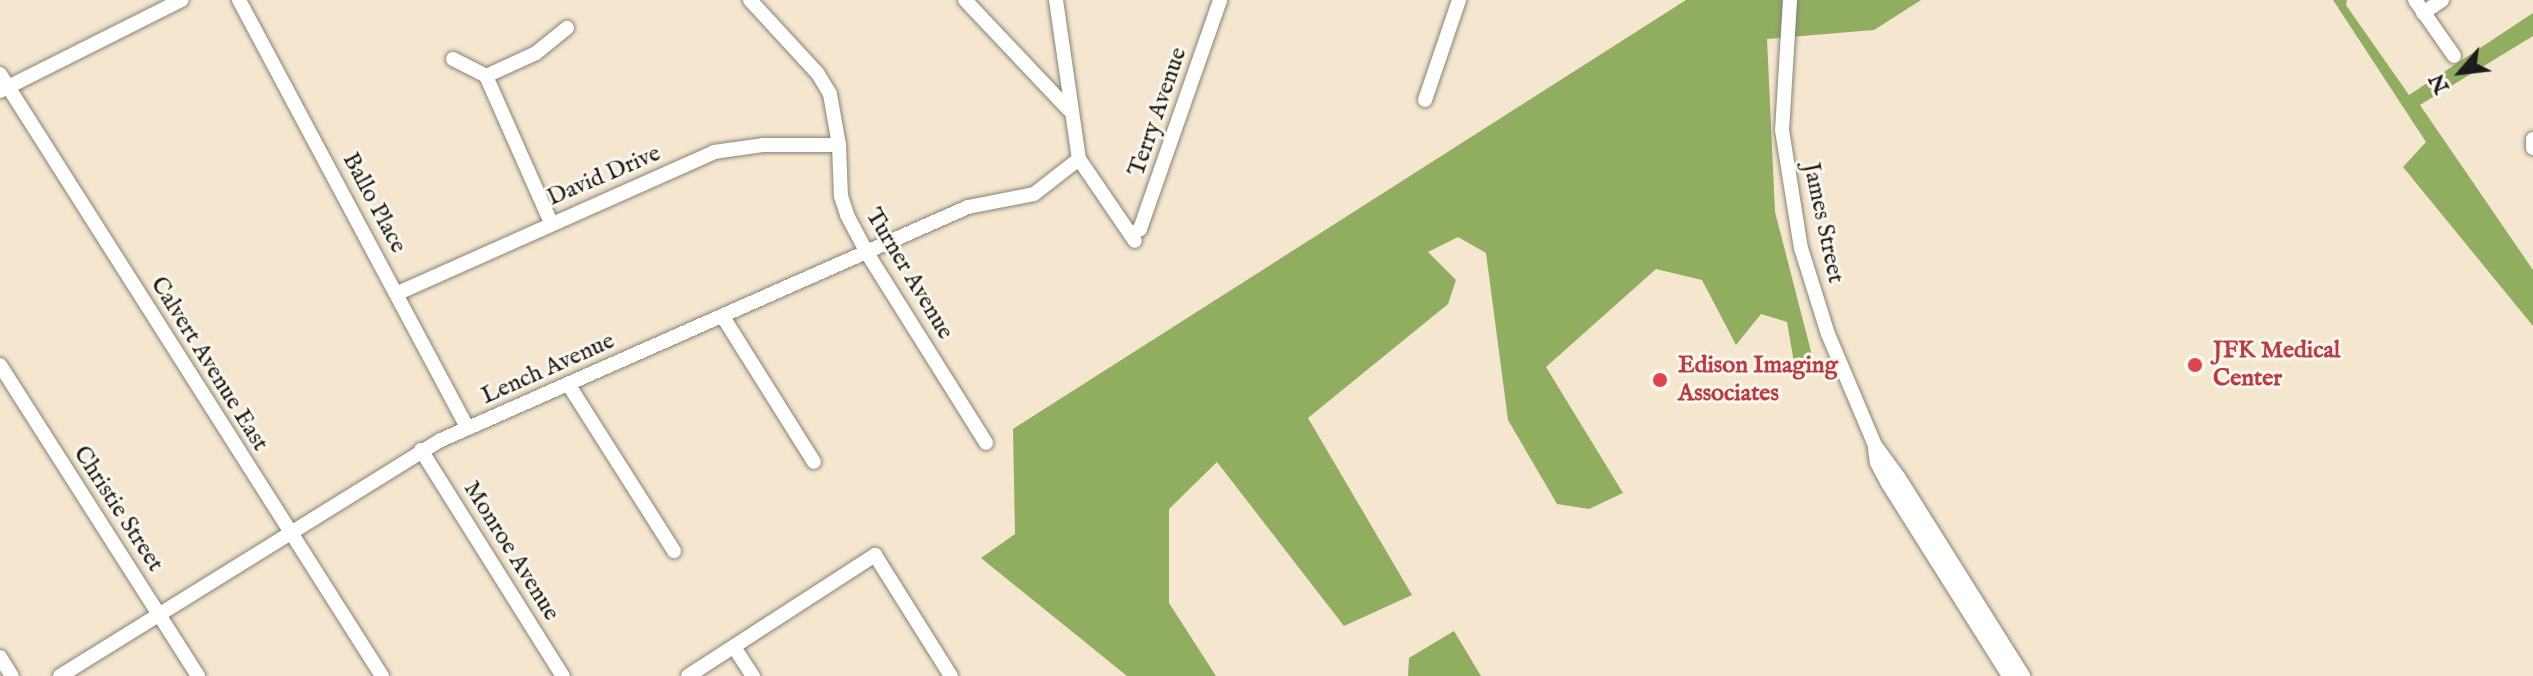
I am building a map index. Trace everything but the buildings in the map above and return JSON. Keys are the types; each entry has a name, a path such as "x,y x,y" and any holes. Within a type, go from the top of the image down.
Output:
{"street":[{"path":"3,84 182,0"},
{"name":"Ballo Place","path":"239,0 468,428"},
{"name":"Turner Avenue","path":"750,0 818,74 833,105 839,145 841,196 867,253 986,443"},
{"path":"965,0 1069,110"},
{"path":"1056,0 1069,110 1079,159"},
{"name":"Terry Avenue","path":"1079,159 1133,238 1140,229 1220,0"},
{"path":"1425,100 1459,0"},
{"name":"James Street","path":"1790,0 1782,130 1801,248 1843,375 1875,445 2023,676"},
{"path":"2442,0 2419,6 2454,56"},
{"path":"486,76 536,53 567,28"},
{"path":"453,59 486,76 551,223"},
{"name":"Calvert Avenue East","path":"3,84 382,676"},
{"path":"2533,139 2533,148"},
{"name":"David Drive","path":"398,293 714,152 763,145 839,145"},
{"name":"Lench Avenue","path":"60,676 161,616 421,450 968,207 1034,194 1079,159"},
{"path":"723,317 814,462"},
{"name":"Christie Street","path":"0,365 198,676"},
{"path":"568,384 674,551"},
{"name":"James Street","path":"1875,445 1877,463 1887,482 2009,676"},
{"name":"Monroe Avenue","path":"421,450 563,676"},
{"path":"688,676 875,555 951,676"},
{"path":"734,647 753,676"},
{"path":"0,657 12,676"}],"green space":[{"path":"1686,0 1921,0 1874,30 1767,39 1775,212 1814,363 1796,374 1787,322 1761,314 1736,345 1702,280 1656,269 1546,367 1623,493 1589,509 1557,504 1508,420 1486,253 1458,237 1428,252 1456,280 1448,304 1308,418 1412,595 1344,626 1217,462 1169,509 1169,603 1216,676 1127,676 981,558 1015,534 1013,429"},
{"path":"2333,0 2347,0 2346,5 2409,95 2533,13 2533,36 2420,105 2533,270 2533,326 2403,167 2426,142"},
{"path":"1454,631 1481,676 1408,676 1409,658"}],"place":[{"name":"JFK Medical Center","path":"2195,365"},
{"name":"Edison Imaging Associates","path":"1660,380"}]}
